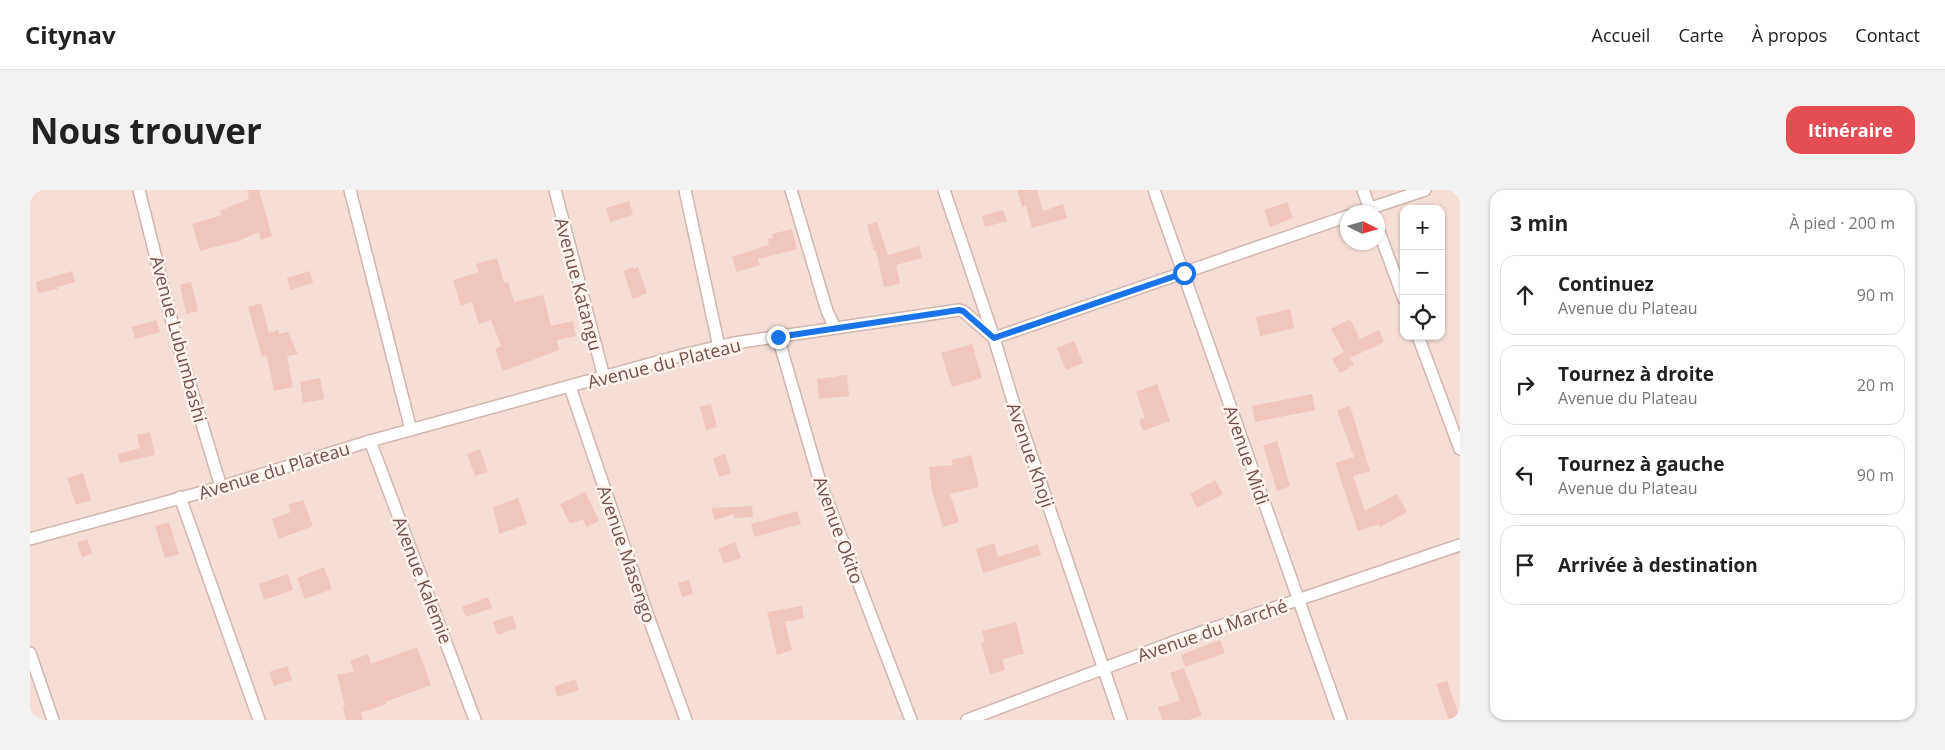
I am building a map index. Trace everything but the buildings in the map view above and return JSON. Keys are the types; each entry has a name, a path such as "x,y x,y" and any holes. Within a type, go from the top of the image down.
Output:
{"street":[{"name":"Avenue Lubumbashi","path":"139,190 176,338 221,487"},
{"path":"350,190 411,430"},
{"name":"Avenue Katangu","path":"555,190 604,377"},
{"path":"685,190 718,347"},
{"path":"791,190 827,311 835,328"},
{"name":"Avenue Khoji","path":"944,190 1121,720"},
{"name":"Avenue Midi","path":"1154,190 1341,720"},
{"path":"1362,190 1366,205"},
{"path":"1384,205 1425,190"},
{"path":"994,338 1340,219"},
{"path":"1385,249 1402,295"},
{"name":"Avenue du Plateau","path":"30,539 221,487 370,441 718,347 959,310 963,311 994,338"},
{"name":"Avenue Okito","path":"778,337 820,482 911,720"},
{"path":"1419,340 1460,449"},
{"name":"Avenue Masengo","path":"570,386 649,619 686,720"},
{"name":"Avenue Kalemie","path":"370,441 475,720"},
{"path":"180,497 259,720"},
{"name":"Avenue du Marché","path":"967,720 1179,640 1460,545"},
{"path":"30,653 53,720"}],"shaded area":[{"path":"30,190 1460,190 1460,720 30,720"}],"route":[{"path":"778,337 959,310 973,319 994,338 1184,273"}]}
